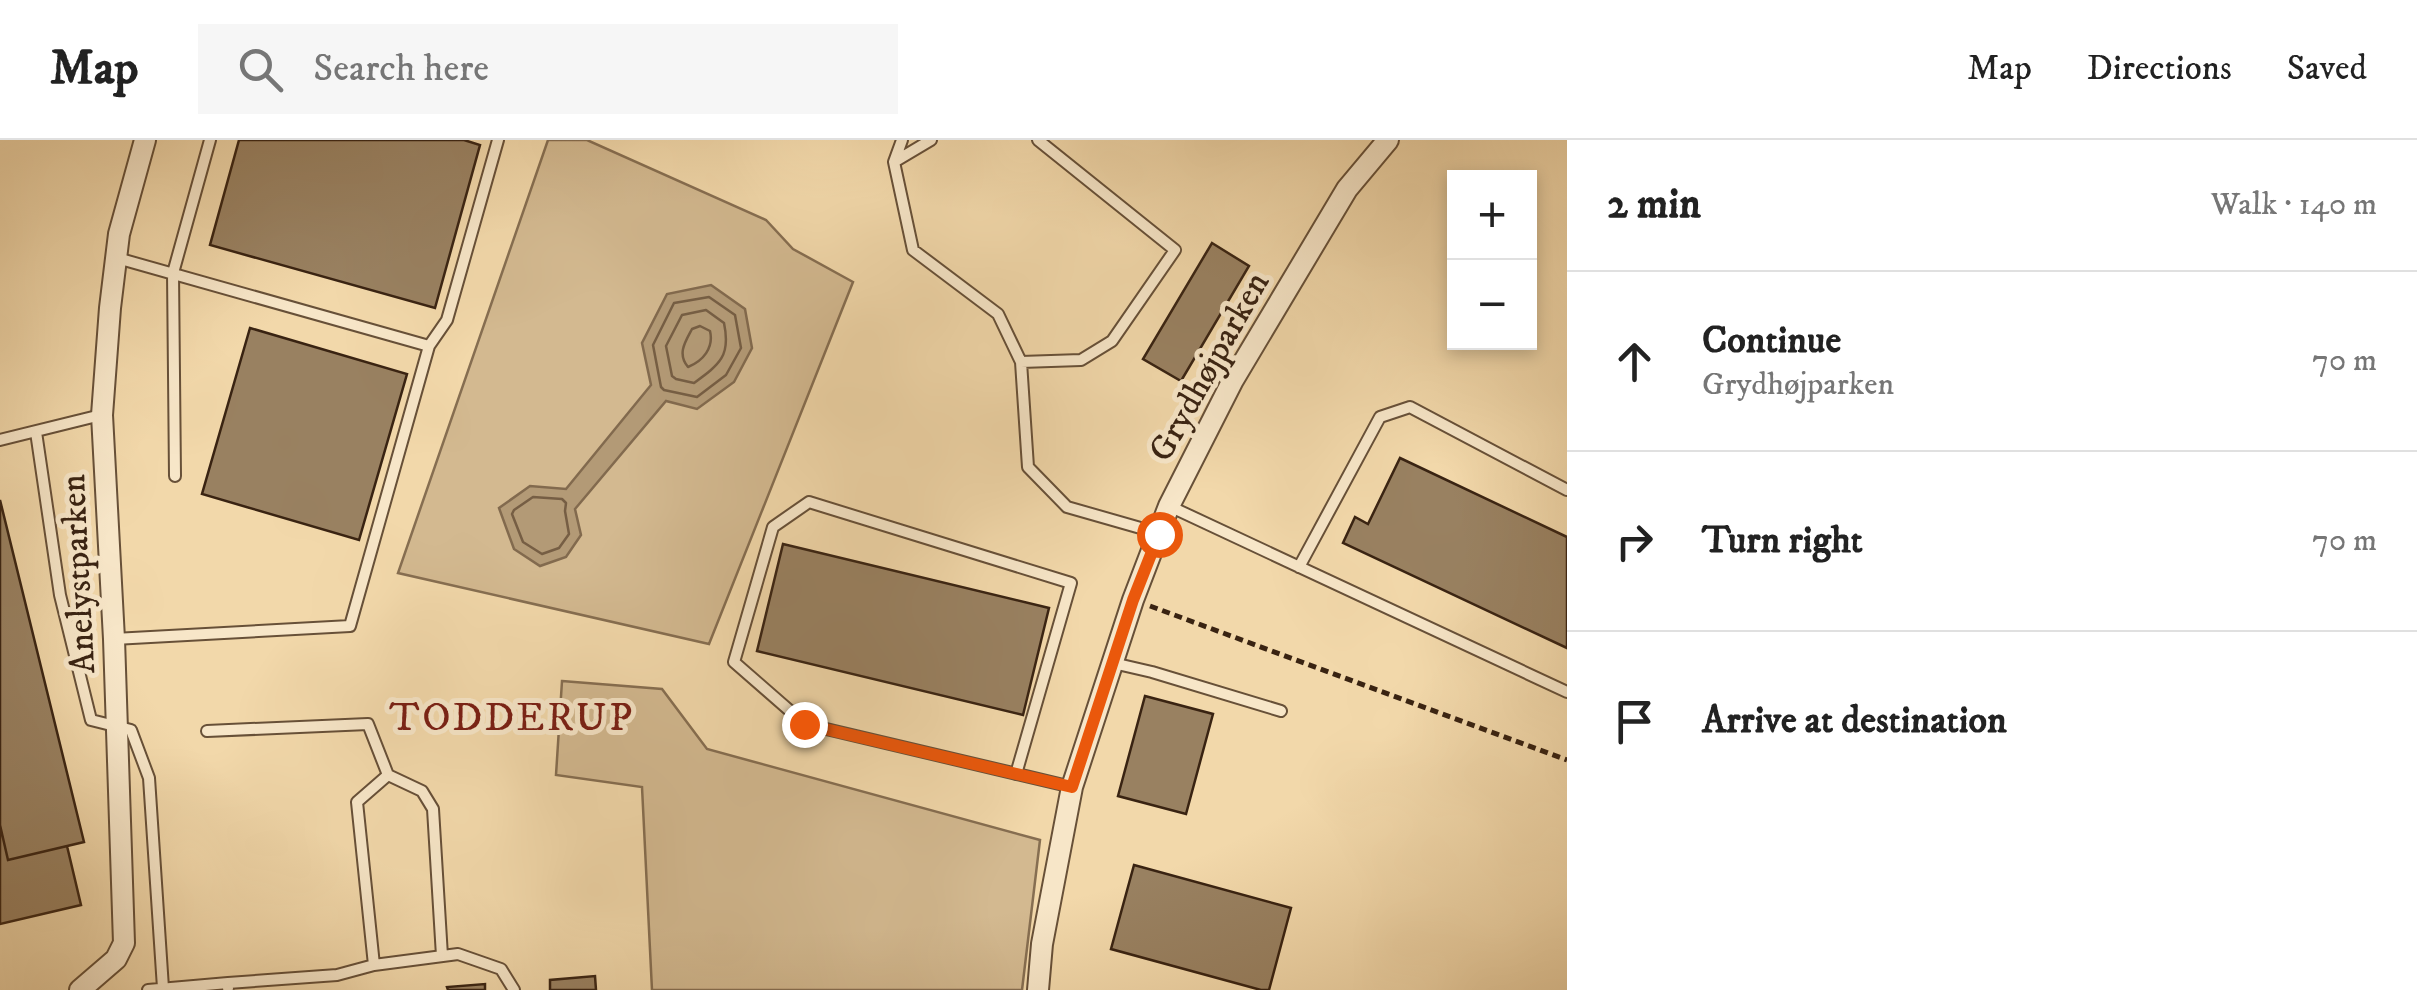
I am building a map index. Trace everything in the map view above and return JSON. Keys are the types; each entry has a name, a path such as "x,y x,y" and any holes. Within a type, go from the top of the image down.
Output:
{"street":[{"name":"Anelystparken","path":"91,988 116,959 124,942 102,415 116,258 145,140"},
{"name":"Grydhøjparken","path":"1038,990 1042,944 1072,787 1133,600 1169,506 1232,380 1346,189 1388,140"}],"lane":[{"path":"175,476 172,273 210,140"},
{"path":"114,638 350,626 429,346 448,320 498,140"},
{"path":"902,140 894,162 914,250 998,314 1020,362 1028,467 1067,506 1159,534"},
{"path":"894,162 931,140"},
{"path":"1020,362 1081,360 1112,341 1175,250 1038,140"},
{"path":"116,258 429,346"},
{"path":"1299,567 1380,417 1410,407 1567,490"},
{"path":"0,440 102,415"},
{"path":"36,432 60,595 91,720 130,730 150,778 162,988"},
{"path":"1016,774 1071,583 808,502 773,527 734,662 804,724 1016,774 1072,787"},
{"path":"1169,506 1567,692"},
{"path":"1112,663 1281,711"},
{"path":"207,731 368,724 388,776 422,791 433,810 442,956"},
{"path":"374,965 357,802 388,776"},
{"path":"148,990 228,987 337,975 374,965 458,954 501,969 514,990"}],"path":[{"path":"1133,600 1567,760"}],"shaded area":[{"path":"548,140 587,140 766,220 793,249 853,282 709,644 398,573"},
{"path":"562,681 662,689 707,749 1040,840 1022,990 652,990 642,787 556,775"}],"water":[{"path":"711,285 745,309 752,348 734,382 697,409 666,401 575,509 581,535 566,557 540,566 514,549 499,508 530,486 566,489 651,385 642,343 667,294"}],"building":[{"path":"239,140 464,140 480,145 435,308 210,245"},
{"path":"1212,243 1249,266 1181,381 1143,359"},
{"path":"250,328 407,374 359,540 202,494"},
{"path":"1400,458 1567,537 1567,648 1343,543 1355,517 1368,524"},
{"path":"0,500 84,842 8,860 0,825"},
{"path":"783,544 1049,608 1023,715 757,651"},
{"path":"1145,696 1213,714 1186,814 1118,796"},
{"path":"0,825 8,860 67,846 81,905 0,924"},
{"path":"1134,865 1291,908 1269,990 1111,949"},
{"path":"595,976 596,990 550,990 550,980"},
{"path":"485,984 485,990 447,987"}],"district":[{"name":"TODDERUP","path":"512,716"}],"route":[{"path":"804,724 1072,787 1133,600 1159,534"}]}
